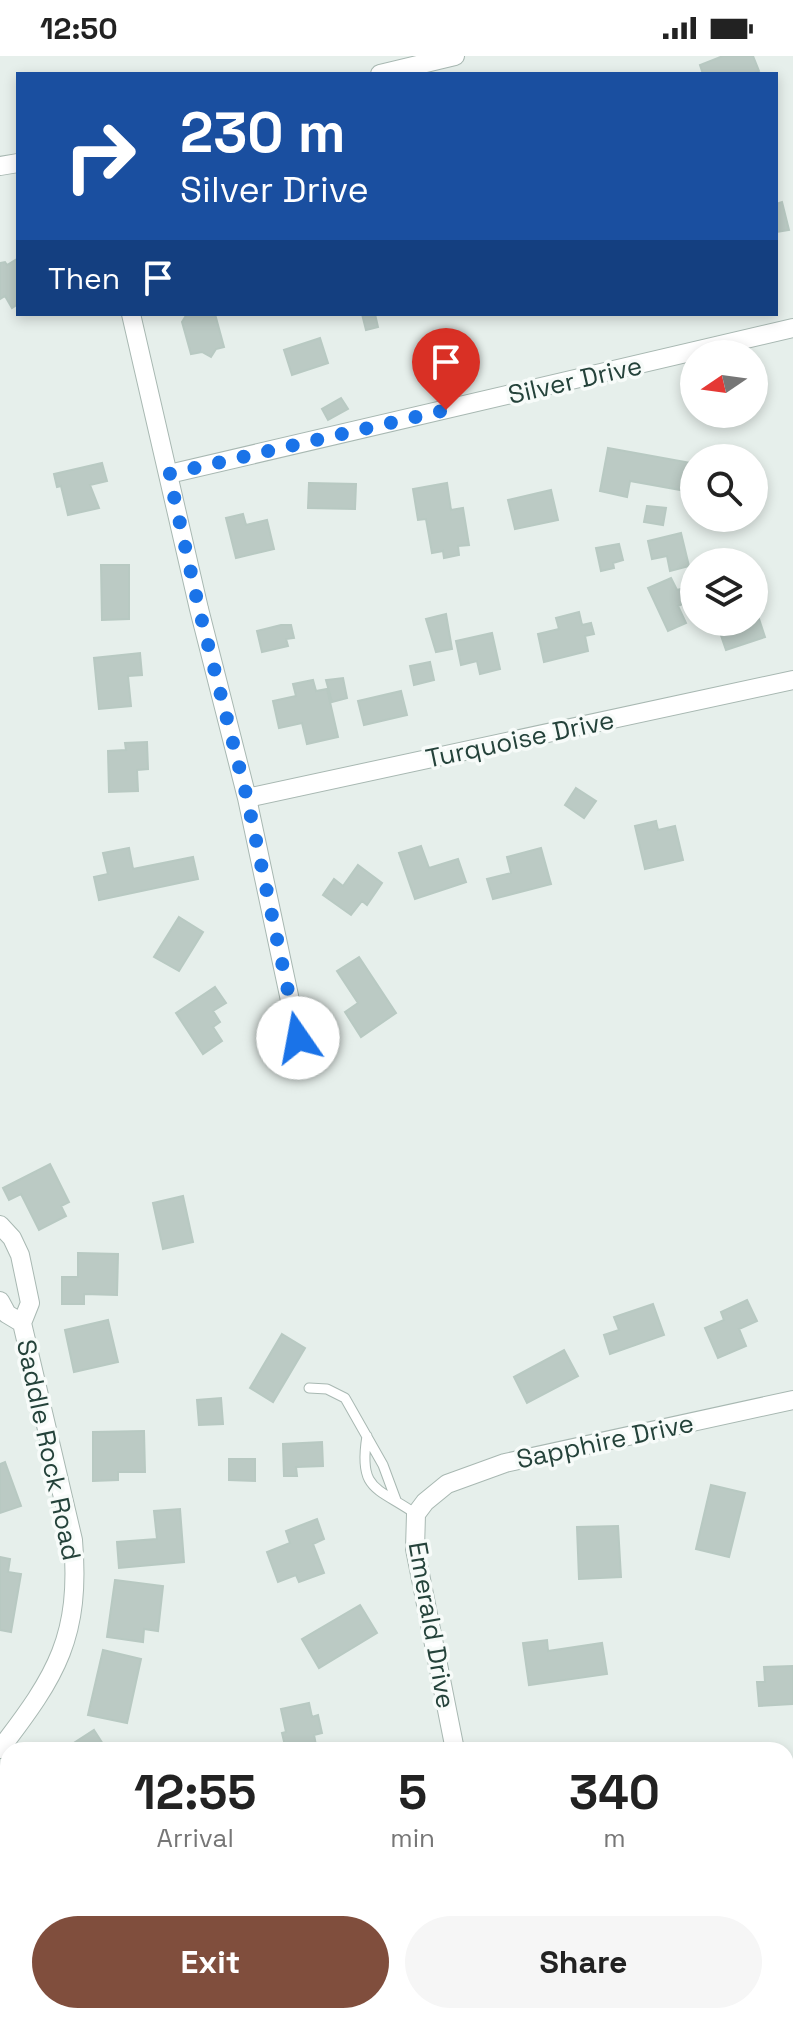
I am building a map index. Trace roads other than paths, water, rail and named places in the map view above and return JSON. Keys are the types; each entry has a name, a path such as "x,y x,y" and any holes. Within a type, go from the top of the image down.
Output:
{"street":[{"path":"388,72 455,56"},
{"path":"131,316 199,609 247,798 298,1038"},
{"name":"Silver Drive","path":"169,474 793,328"},
{"name":"Turquoise Drive","path":"247,798 793,680"},
{"name":"Saddle Rock Road","path":"0,1225 12,1238 20,1255 30,1303 22,1323 73,1540 75,1585 70,1630 60,1659 33,1705 5,1742"},
{"name":"Saddle Rock Road","path":"0,1301 7,1314 22,1323"},
{"name":"Sapphire Drive","path":"421,1508 447,1484 505,1463 793,1400"},
{"name":"Emerald Drive","path":"421,1508 415,1549 453,1742"}],"lane":[{"path":"309,1388 327,1389 345,1398 383,1465 396,1500"},
{"path":"367,1436 364,1455 367,1479 379,1492 421,1508"}]}
